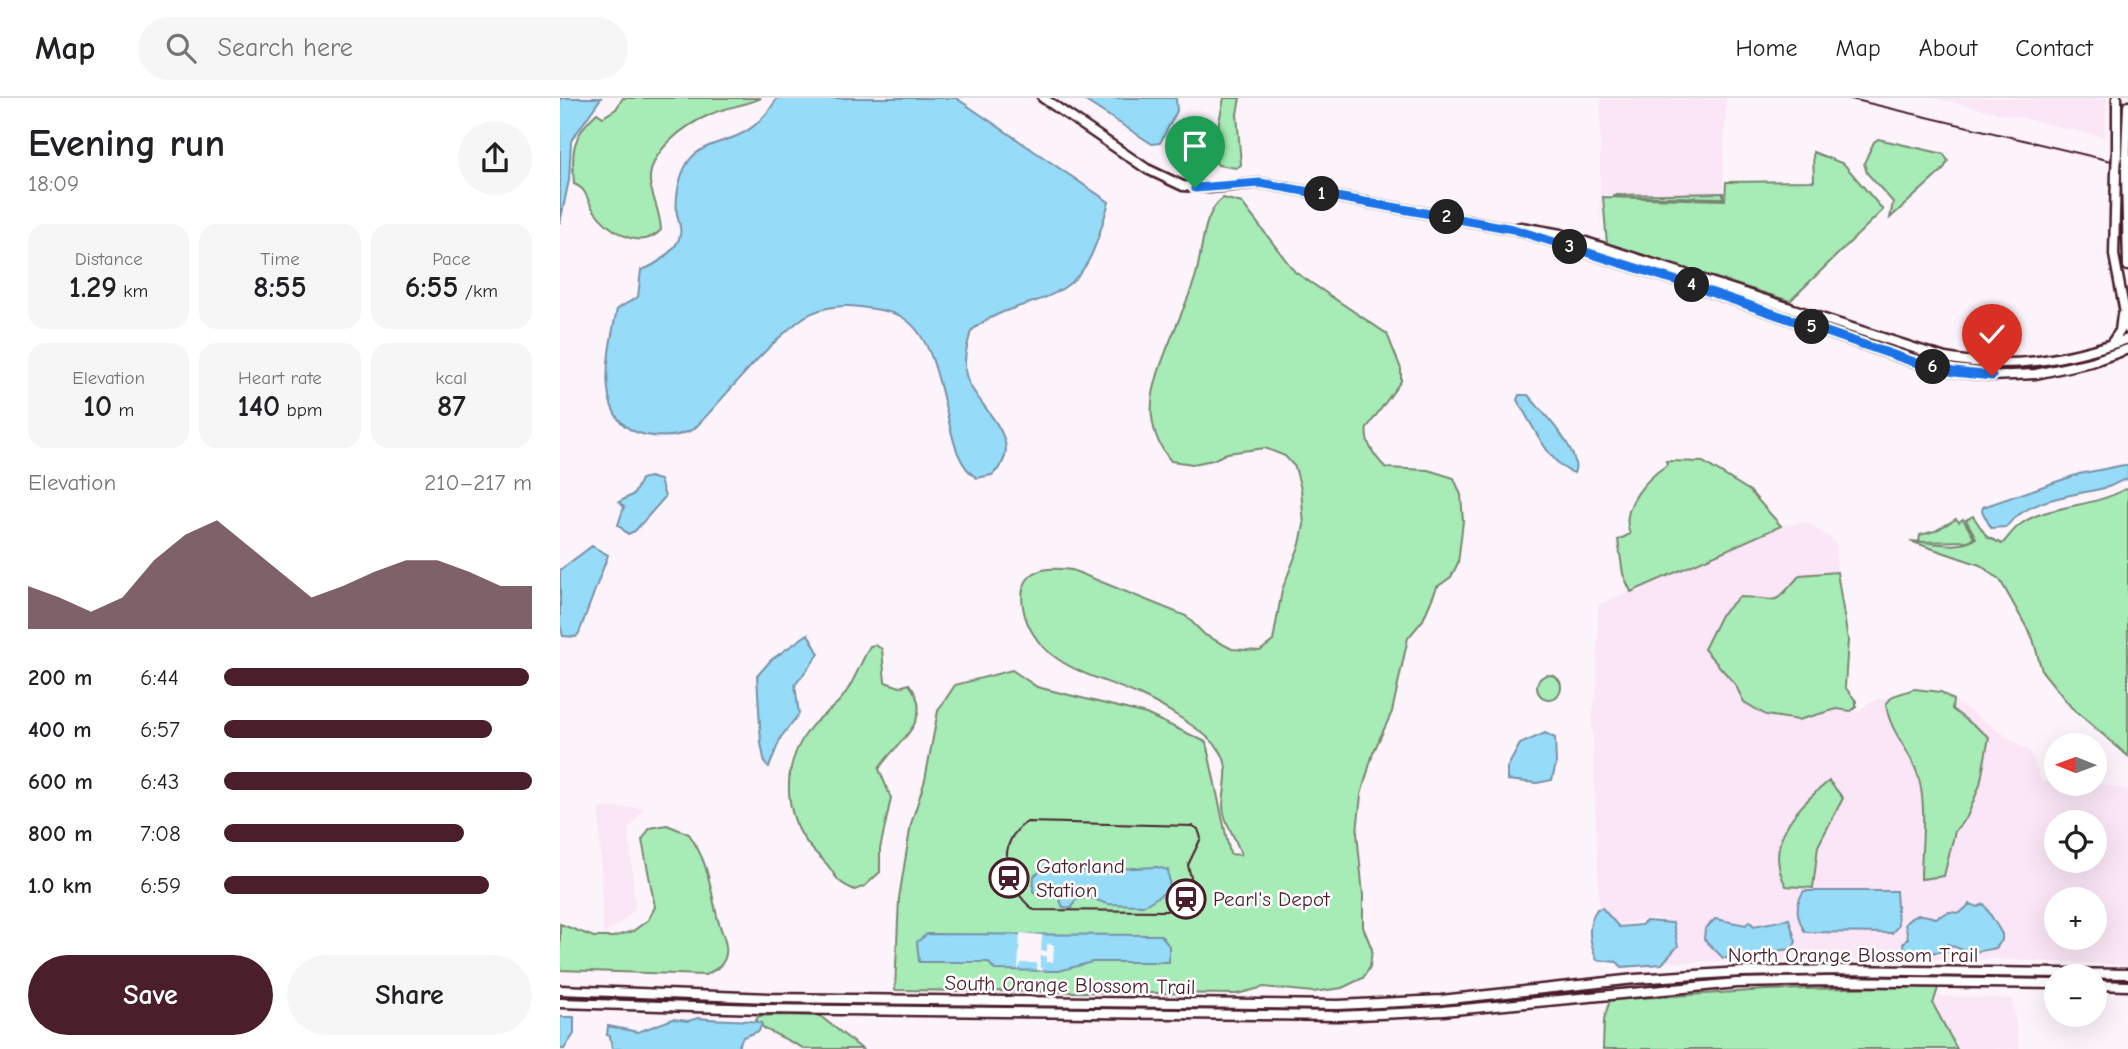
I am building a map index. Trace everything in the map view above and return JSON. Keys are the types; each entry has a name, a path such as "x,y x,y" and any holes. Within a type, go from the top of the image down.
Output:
{"main road":[{"path":"1043,98 1147,169 1183,186 1210,188 1260,183 1513,229 1552,232 1947,359 1987,364 2026,364 2073,357 2128,339"},
{"path":"2117,98 2122,153"},
{"path":"2128,106 2114,256 2128,329"},
{"path":"2121,173 2128,266"},
{"path":"1513,229 1687,284 1914,362 1954,372 1992,376 2036,374 2083,364 2128,349"},
{"path":"2110,345 2120,331 2123,312"},
{"path":"1874,982 1885,978 1891,971"},
{"name":"North Orange Blossom Trail","path":"1580,986 1725,973 1891,971 2128,974"},
{"path":"1697,986 1701,979 1725,973"},
{"path":"1668,988 1693,975"},
{"name":"North Orange Blossom Trail","path":"1580,996 1697,986 1874,982 2044,984"},
{"path":"2107,985 2128,986"},
{"name":"South Orange Blossom Trail","path":"560,990 770,998 1306,1005 1415,1002 1580,986"},
{"name":"South Orange Blossom Trail","path":"560,1003 761,1009 1315,1016 1443,1011 1580,996"}],"shaded area":[{"path":"1601,98 1726,98 1723,193 1602,195 1599,234"},
{"path":"1933,98 2107,98 2105,137"},
{"path":"1807,522 1836,543 1837,572 1800,576 1783,597 1775,602 1746,597 1710,658 1735,684 1744,702 1766,715 1798,720 1837,709 1858,712 1870,702 1893,696 1886,704 1919,777 1922,798 1921,879 1951,854 1955,831 1970,810 1989,737 1952,709 1953,700 2030,752 2044,782 2044,796 2107,796 2107,785 2128,790 2128,965 1993,959 1666,962 1680,946 1674,922 1653,918 1620,925 1599,906 1592,717 1597,688 1598,605 1781,526","holes":["1843,798 1818,846 1813,887 1786,886 1780,872 1779,845 1789,820 1804,802","1804,891 1896,891 1892,933 1805,932 1801,895","1976,906 1985,906 1999,929 1996,948 1983,953 1966,952 1948,944 1949,952 1915,954 1905,941 1926,914 1936,918 1943,914 1960,913","1721,921 1738,925 1751,923 1754,926 1782,921 1792,949 1723,958 1714,949"]},
{"path":"645,807 629,829 635,908 626,919 603,935 599,808"},
{"path":"1938,996 2012,999 2020,1049 1960,1049 1942,1021 1935,1003"}],"green space":[{"path":"623,98 761,98 715,112 689,125 661,150 651,171 650,182 661,230 652,237 643,239 624,236 606,224 593,209 584,191 574,184 575,145 582,129 597,113 603,117 616,109"},
{"path":"1224,98 1240,98 1237,114 1241,165 1236,168 1218,165 1212,155"},
{"path":"1878,139 1944,154 1948,161 1943,170 1890,218 1893,202 1867,173 1864,163"},
{"path":"1813,152 1844,164 1883,210 1790,301 1607,244 1603,197 1725,200 1726,182 1814,181"},
{"path":"1723,193 1723,198 1614,196 1614,195"},
{"path":"1223,198 1242,203 1295,272 1387,334 1401,369 1401,381 1367,428 1369,444 1386,468 1428,470 1454,478 1461,495 1463,521 1458,563 1451,577 1437,587 1423,620 1408,638 1392,712 1373,753 1361,795 1357,832 1363,927 1372,949 1370,967 1363,978 1342,988 1313,992 1264,987 1237,994 895,990 899,898 911,824 925,780 938,711 955,685 1012,670 1037,687 1146,714 1206,742 1230,854 1241,855 1224,811 1226,768 1218,748 1193,726 1158,705 1056,658 1043,647 1033,633 1025,616 1022,598 1027,580 1036,572 1072,570 1186,616 1205,635 1232,649 1260,651 1273,641 1282,590 1300,544 1304,525 1301,489 1295,467 1285,456 1265,448 1227,453 1213,460 1193,464 1171,461 1158,441 1152,417 1155,384 1195,278 1210,214"},
{"path":"1666,461 1703,462 1750,491 1781,526 1631,592 1623,574 1618,540 1630,534 1628,514 1632,504 1651,478 1667,465"},
{"path":"2128,490 2128,756 2107,738 2107,733 2101,733 2071,707 2042,671 2033,639 2000,580 1980,565 1910,541 1953,545 1969,542 1976,538 1966,520 1973,516 1987,537 2002,544 2016,528 2031,518"},
{"path":"1956,519 1959,522 1963,519 1974,538 1968,541 1919,542 1920,535 1935,531"},
{"path":"1837,572 1848,640 1845,687 1856,701 1856,707 1851,711 1837,709 1798,720 1766,715 1744,702 1735,684 1704,649 1721,615 1739,597 1774,600 1800,575"},
{"path":"875,645 882,649 885,682 900,687 909,684 917,697 919,709 910,730 879,769 891,798 880,849 880,872 865,886 855,890 837,879 799,829 792,813 789,778 800,744 810,728 841,699 870,646"},
{"path":"1544,675 1554,675 1561,682 1561,692 1554,699 1544,699 1537,692 1537,682"},
{"path":"1914,689 1941,692 1953,700 1952,709 1989,737 1980,785 1967,817 1955,831 1944,876 1921,879 1923,816 1919,779 1892,724 1886,704 1893,696"},
{"path":"1829,781 1843,798 1818,846 1813,888 1786,886 1778,855 1786,827 1805,802"},
{"path":"667,825 689,834 705,864 726,948 722,964 705,975 560,970 560,924 594,937 613,937 633,931 648,920 655,907 642,840 650,828"},
{"path":"1938,988 1933,1004 1957,1049 1603,1049 1604,1019 1610,1000 1766,990"},
{"path":"759,1016 820,1016 862,1049 805,1049 765,1029 756,1020"}],"water":[{"path":"560,98 601,98 571,141 569,180 560,223"},
{"path":"777,98 956,98 1109,202 1092,253 1076,278 1065,288 999,314 971,331 965,358 966,375 971,387 997,424 1006,450 1003,462 992,475 977,478 963,464 954,444 935,366 919,333 902,317 876,309 836,307 805,317 771,346 694,429 688,432 671,436 646,435 628,428 617,417 610,401 608,364 617,309 638,297 641,270 665,257 678,240 681,230 677,214 677,194 688,162 699,151 751,128 766,114"},
{"path":"1081,98 1176,98 1177,111 1160,143 1152,144"},
{"path":"1519,395 1528,395 1560,432 1573,455 1574,473 1565,469 1549,453 1517,400"},
{"path":"2128,466 2128,479 2108,487 2053,499 2027,509 2006,527 1991,528 1982,511 1983,507 2079,474"},
{"path":"649,477 660,480 665,497 635,531 628,534 618,525 624,507 619,502 634,494 641,479"},
{"path":"592,546 608,555 579,633 576,637 563,636 560,625 560,570"},
{"path":"808,634 819,654 795,685 799,714 781,737 769,767 765,764 761,743 757,676 771,660"},
{"path":"1545,733 1555,738 1556,764 1552,780 1537,783 1507,780 1507,768 1520,744"},
{"path":"1157,867 1168,870 1170,889 1145,905 1107,904 1089,897 1075,900 1072,908 1063,907 1057,894 1042,898 1033,891 1034,876 1045,868 1091,870"},
{"path":"1804,891 1896,891 1898,926 1892,933 1805,932 1798,912"},
{"path":"1970,904 1978,907 1984,904 2002,934 2002,940 1996,948 1970,953 1948,944 1951,951 1911,954 1905,950 1903,944 1908,938 1905,924 1912,917 1923,915 1936,918 1949,912 1960,913"},
{"path":"1602,908 1619,927 1641,925 1646,921 1673,923 1678,946 1662,964 1622,967 1617,962 1597,960 1592,947 1590,928 1597,909"},
{"path":"1715,919 1746,925 1749,921 1754,926 1789,919 1796,942 1792,949 1764,952 1754,958 1723,958 1704,939 1705,929"},
{"path":"927,934 1161,935 1169,946 1169,962 1092,962 1059,971 995,970 988,962 919,962 917,942"},
{"path":"560,1017 574,1017 574,1034 564,1049 560,1049"},
{"path":"698,1018 762,1023 759,1031 743,1037 737,1049 612,1049 610,1036 607,1035 608,1026 638,1032 673,1019 688,1021"}],"pier":[{"path":"1020,933 1042,935 1041,951 1047,951 1047,944 1054,945 1053,962 1047,962 1046,956 1040,956 1040,967 1044,971 1037,970 1037,963 1021,963 1018,971"}],"railway":[{"path":"1847,98 2128,165"},
{"path":"1027,822 1193,826 1198,829 1201,838 1188,865 1193,887 1184,902 1166,911 1034,910 1016,890 1007,866 1010,842 1016,831 1027,822"}],"place":[{"name":"Gatorland Station","path":"1009,878"},
{"name":"Pearl's Depot","path":"1186,899"}],"route":[{"path":"1195,188 1260,183 1513,229 1687,284 1914,362 1954,372 1992,376"}]}
